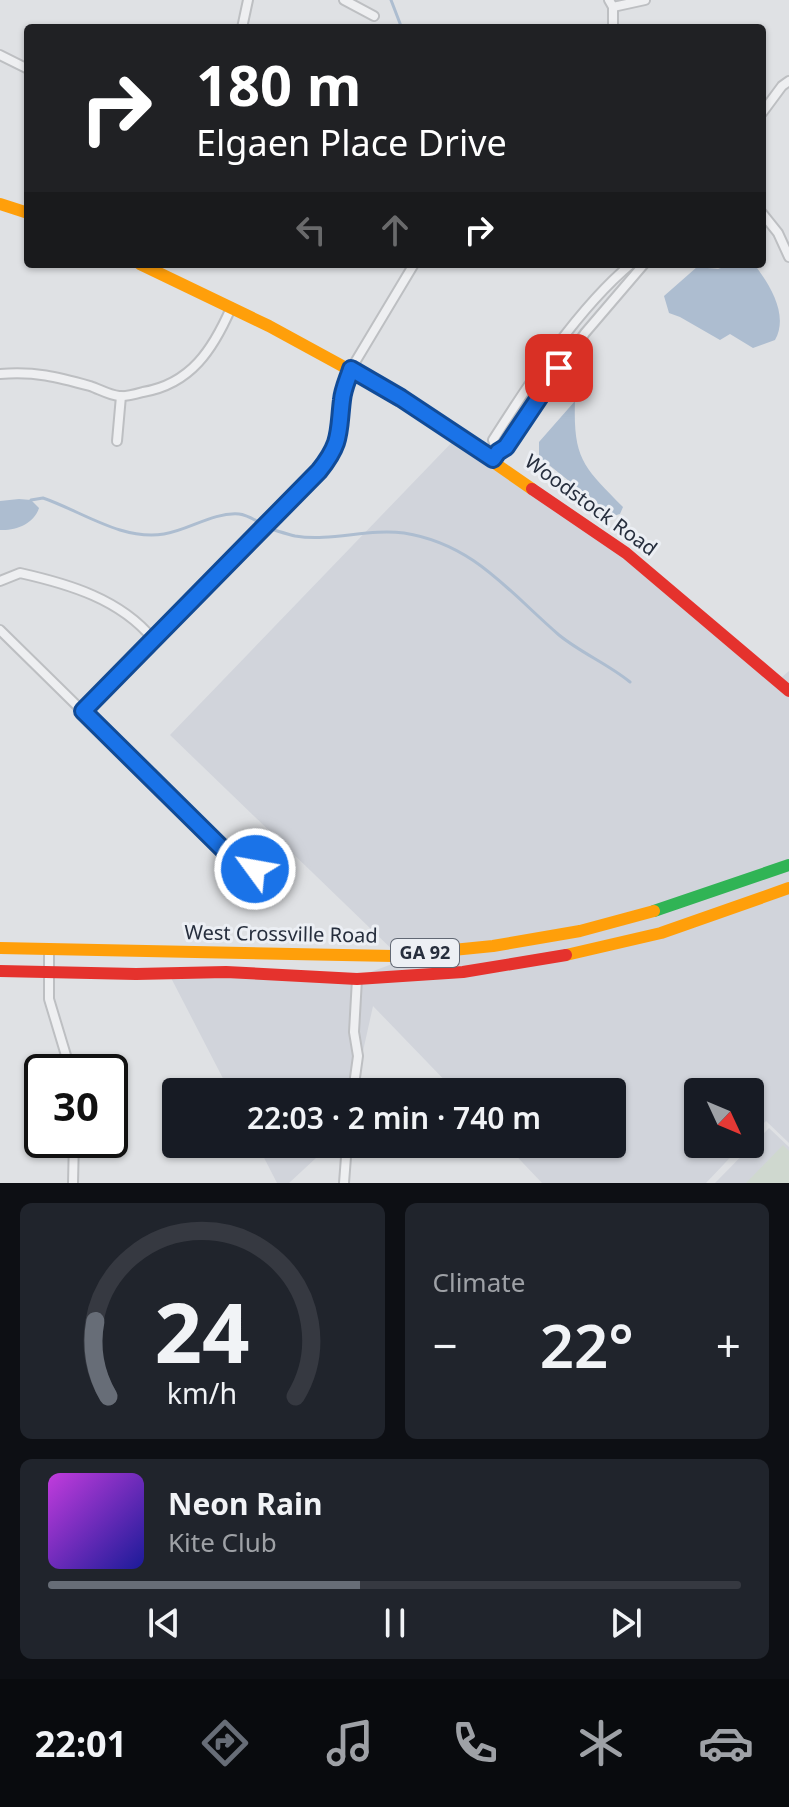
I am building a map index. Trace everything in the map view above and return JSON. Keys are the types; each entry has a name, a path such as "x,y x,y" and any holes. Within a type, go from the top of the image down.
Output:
{"main road":[{"path":"0,204 24,212"},
{"name":"Woodstock Road","path":"148,268 351,369 495,455 626,553 789,691"},
{"name":"West Crossville Road","path":"0,948 393,956 493,946 633,918 789,865"},
{"name":"West Crossville Road","path":"0,971 226,972 357,979 463,972 549,959 661,933 789,888"}],"street":[{"path":"243,24 248,0"},
{"path":"344,0 374,16"},
{"path":"613,24 611,4 645,0"},
{"path":"0,55 24,67"},
{"path":"766,108 789,81"},
{"path":"766,218 778,233 789,257"},
{"path":"83,711 333,454 341,431 342,397 351,369 408,268"},
{"path":"627,268 590,307 538,374 493,440 495,455 506,447 585,333 641,268"},
{"path":"0,374 48,374 121,396 152,391 183,378 200,363 220,333 231,308"},
{"path":"117,441 121,396"},
{"path":"0,581 20,573 110,602 153,639"},
{"path":"0,630 234,860 255,869"},
{"path":"49,949 49,999 66,1054"},
{"path":"355,1078 358,1056 354,1032 357,979"},
{"path":"73,1183 74,1158"},
{"path":"344,1183 346,1158"}],"shaded area":[{"path":"458,436 560,504 775,683 789,671 789,1143 766,1121 764,1123 764,1078 684,1078 684,1158 730,1158 706,1183 542,1183 518,1158 626,1158 626,1078 442,1078 373,1006 357,1078 223,1078 168,972 349,980 403,960 170,735"},
{"path":"769,1128 789,1147 789,1183 715,1183 740,1158 764,1158 764,1133"},
{"path":"783,1145 789,1151 789,1183 746,1183"},
{"path":"264,1158 316,1158 289,1183 277,1183"}],"water":[{"path":"696,268 757,268 779,311 779,330 775,340 753,348 730,334 720,340 669,313 664,296"},
{"path":"575,401 579,450 590,471 623,507 620,514 613,516 539,457 539,442"},
{"path":"31,500 39,508 37,514 23,525 0,530 0,501"}],"waterway":[{"path":"391,0 400,24"},
{"path":"31,500 43,498 102,524 148,535 173,532 220,516 239,514 295,536 390,532 429,539 471,559 559,635 630,682"}],"traffic: fast":[{"path":"654,911 789,865"}],"traffic: slow":[{"path":"0,204 24,212"},
{"path":"148,268 269,326 401,398 532,489"},
{"path":"566,955 661,933 789,888"},
{"path":"0,948 393,956 493,946 580,931 654,911"}],"traffic: jam":[{"path":"532,489 626,553 789,691"},
{"path":"0,971 226,972 357,979 463,972 566,955"}],"route":[{"path":"255,869 234,860 83,711 333,454 341,431 342,397 351,369 493,459 506,447 559,368"}]}
